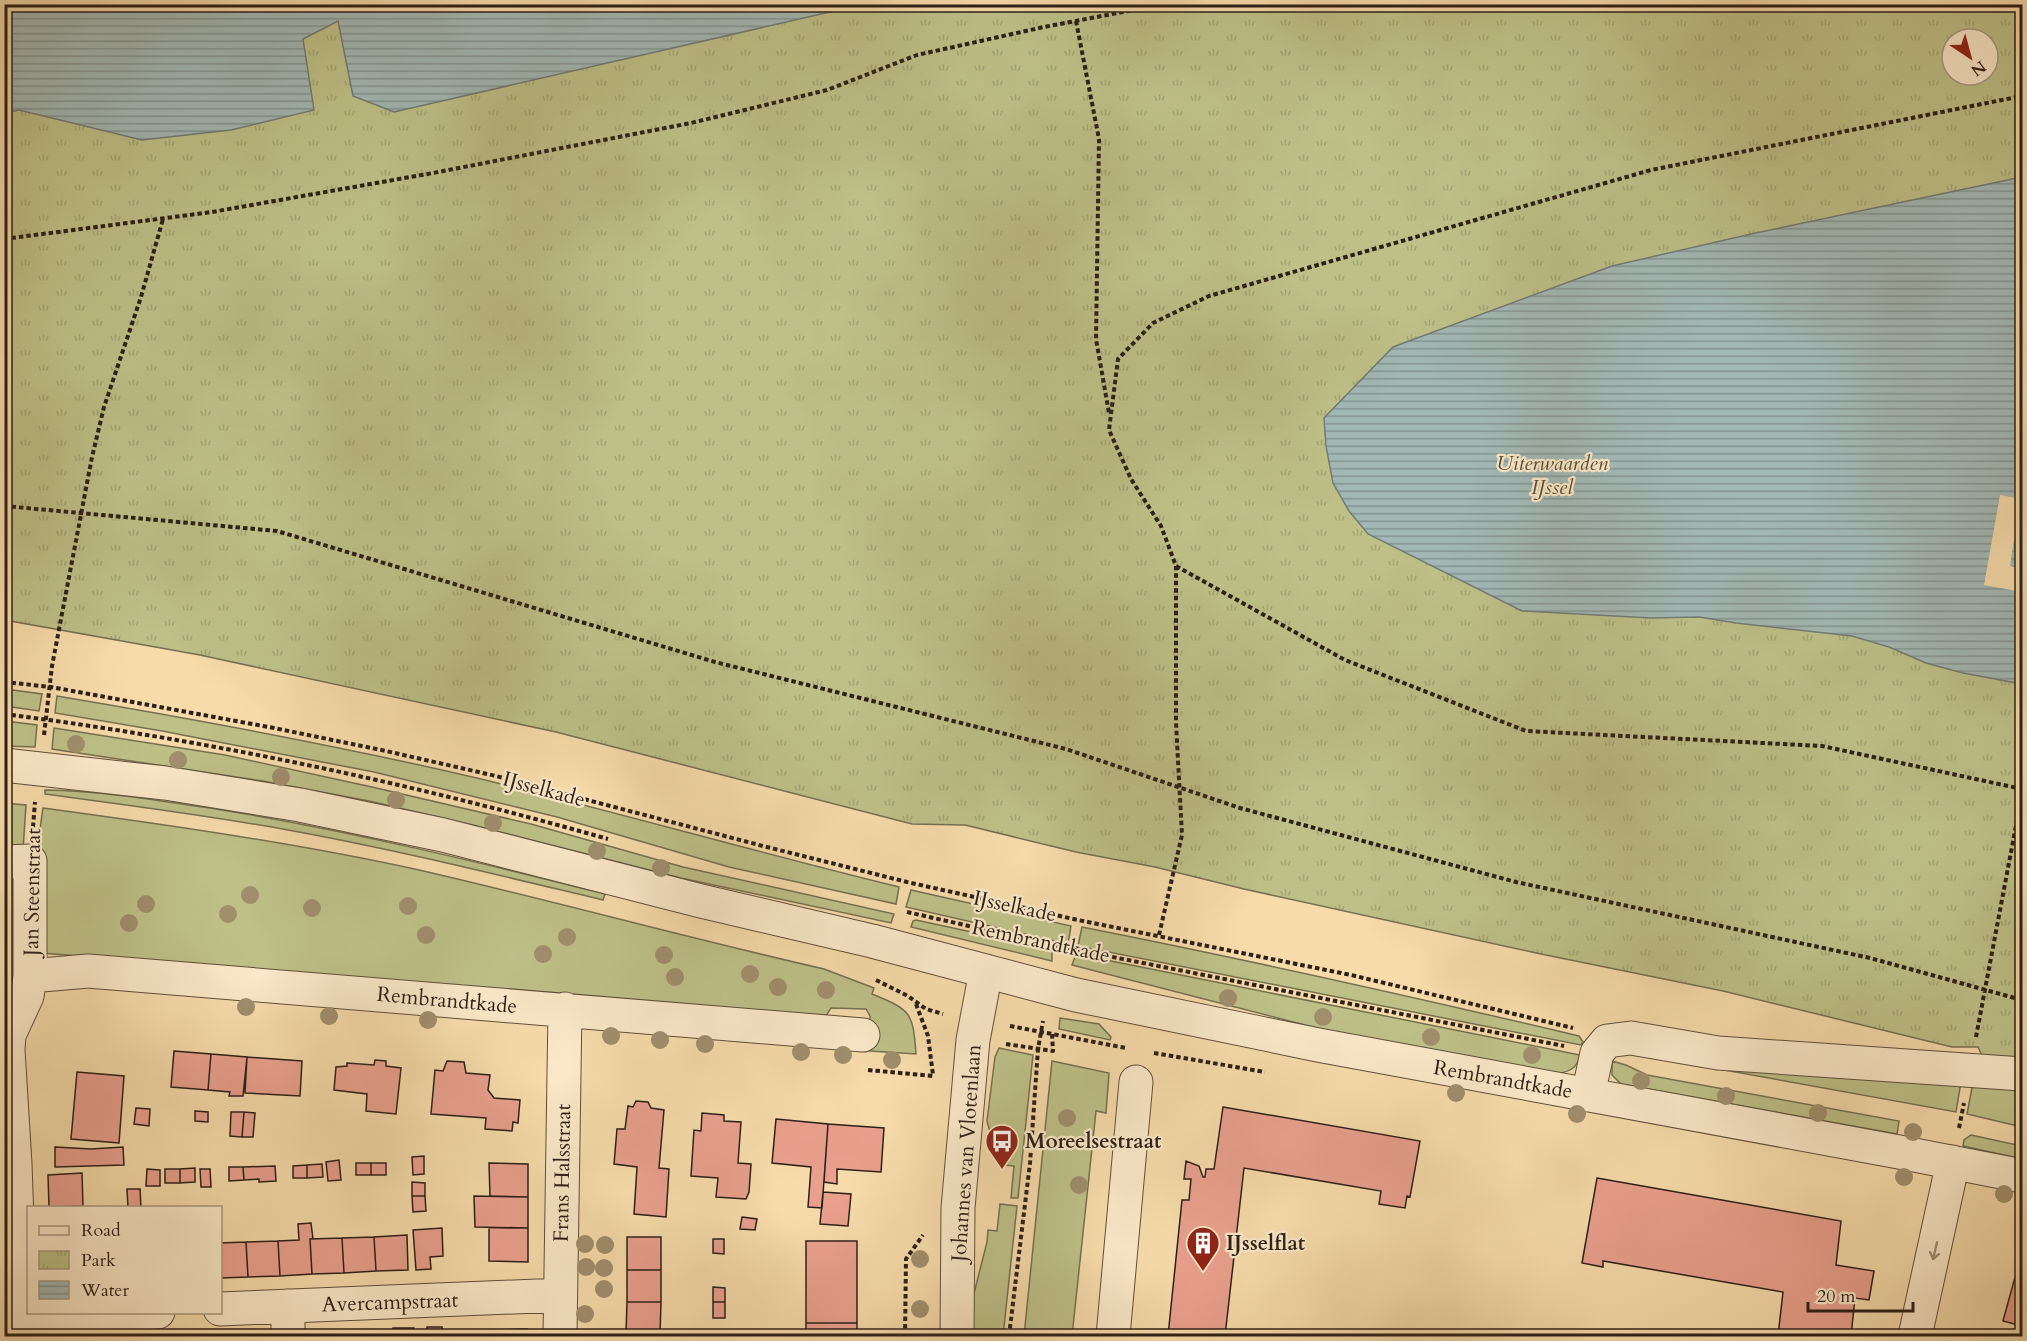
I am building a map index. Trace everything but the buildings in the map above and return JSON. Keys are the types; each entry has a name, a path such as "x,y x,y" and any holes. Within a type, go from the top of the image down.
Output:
{"street":[{"path":"4,765 165,783 311,807 443,835 986,971"},
{"name":"Jan Steenstraat","path":"17,861 30,976 27,996 9,1035 8,1050 10,1165 21,1328"},
{"name":"Rembrandtkade","path":"30,976 88,971 863,1035"},
{"name":"Rembrandtkade","path":"986,971 1051,989 1318,1045 2022,1176"},
{"name":"Johannes van Vlotenlaan","path":"957,1336 958,1208 973,1040 986,971"},
{"name":"Frans Halsstraat","path":"560,1336 565,1009"},
{"path":"1588,1095 1602,1047 1631,1038 1718,1053 2022,1074"},
{"path":"1113,1336 1136,1082"},
{"path":"1915,1336 1953,1162"},
{"name":"Avercampstraat","path":"222,1309 288,1321 560,1295"},
{"path":"21,1328 141,1314"}],"path":[{"path":"4,239 223,210 433,173 691,123 827,90 917,55 1166,4"},
{"path":"1076,21 1099,139 1096,339 1110,417"},
{"path":"1159,935 1182,835 1176,723 1176,566 1161,526 1131,479 1109,430 1118,359 1153,323 1209,296 1650,170 2022,96"},
{"path":"46,720 52,666 104,407 141,297 163,219"},
{"path":"4,506 277,531 715,662 1066,749 1240,808 1516,882 1869,958 2022,1000"},
{"path":"1176,566 1346,660 1526,731 1822,746 2022,789"},
{"name":"IJsselkade","path":"4,682 51,687 274,728 485,774 907,882 1078,920"},
{"path":"1975,1045 2022,794"},
{"name":"Jan Steenstraat","path":"17,861 35,800 25,799"},
{"name":"Rembrandtkade","path":"909,912 1062,947 1602,1047"},
{"name":"Rembrandtkade","path":"1078,920 1351,975 1581,1029 1602,1047"},
{"path":"1009,1336 1030,1163 1038,1049 1062,947"},
{"path":"872,979 892,987 936,1013 977,1019"},
{"path":"1959,1128 1963,1110"}],"green space":[{"name":"Uiterwaarden IJssel","path":"382,5 2022,5 2022,1086 1984,1060 1978,1047 1952,1047 1723,991 1244,889 965,825 912,824 556,732 200,655 5,620 4,95"},
{"path":"5,689 42,694 39,711 5,706"},
{"path":"57,696 376,755 586,805 899,887 896,904 729,867 557,817 374,772 55,713"},
{"path":"5,721 37,725 35,747 5,746"},
{"path":"54,728 225,755 372,787 531,824 683,867 894,914 891,923 681,878 369,801 263,781 52,749"},
{"path":"45,790 134,797 270,818 414,848 605,894 603,900 327,837 197,815 45,794"},
{"path":"4,803 26,805 23,850 5,851"},
{"path":"43,808 232,835 372,860 824,969 874,988 872,994 895,1004 908,1014 913,1029 916,1054 870,1051 870,1016 866,1009 831,1008 826,1016 41,953 36,857"},
{"path":"911,890 1071,926 1068,944 906,907"},
{"path":"913,921 1046,948 1052,952 1052,961 911,927"},
{"path":"1082,927 1455,1007 1579,1036 1583,1042 1581,1045 1078,946"},
{"path":"1076,954 1580,1055 1573,1068 1559,1073 1340,1034 1072,965"},
{"path":"1060,1018 1099,1024 1111,1037 1110,1040 1059,1029"},
{"path":"999,1048 1033,1055 1018,1198 1011,1198 1014,1166 1003,1165 1005,1155 996,1154 987,1121 995,1057"},
{"path":"1658,1058 1962,1076 1956,1112"},
{"path":"1052,1061 1109,1073 1106,1113 1096,1111 1072,1336 1024,1336"},
{"path":"1612,1061 1647,1075 1899,1121 1897,1134 1621,1084 1612,1075"},
{"path":"1974,1077 2022,1083 2022,1127 1967,1114"},
{"path":"1971,1135 2022,1146 2022,1159 1963,1146 1964,1140"},
{"path":"1000,1204 1017,1206 1003,1336 975,1336 966,1325 988,1230 997,1231"}],"water":[{"path":"5,4 844,5 843,9 394,112 353,96 338,21 303,39 314,110 231,130 142,140 19,110 5,113"},
{"path":"2022,177 2022,684 1963,673 1926,663 1889,647 1852,636 1699,617 1651,618 1522,611 1368,534 1349,511 1333,483 1326,446 1324,418 1393,347 1612,266"}],"pier":[{"path":"2000,495 2022,499 2022,527 2016,527 2010,566 2022,569 2022,592 1984,585"}],"place":[{"name":"Moreelsestraat","path":"1002,1170"},
{"name":"IJsselflat","path":"1203,1272"}]}
